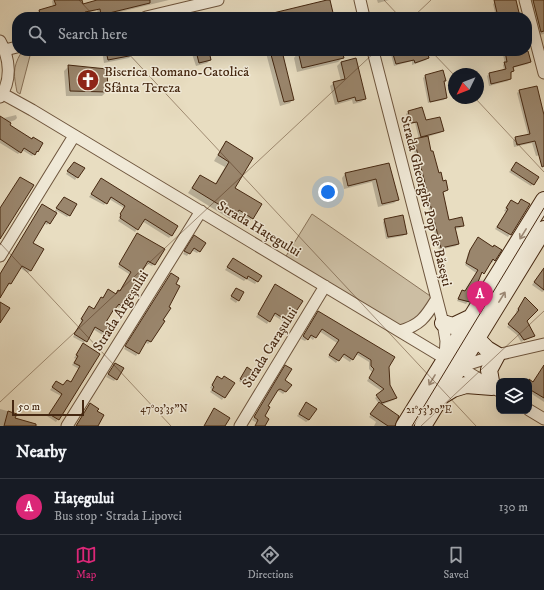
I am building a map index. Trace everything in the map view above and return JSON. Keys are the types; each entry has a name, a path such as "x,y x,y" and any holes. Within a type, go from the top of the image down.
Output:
{"street":[{"path":"167,12 218,0"},
{"path":"360,0 363,12"},
{"path":"525,0 528,12"},
{"path":"532,27 544,73"},
{"path":"1,96 8,78 8,62 3,46"},
{"name":"Strada Gheorghe Pop de Băsești","path":"374,56 443,323 446,341 445,359"},
{"name":"Strada Hațegului","path":"1,96 74,136 201,211 496,389"},
{"path":"0,256 74,136"},
{"path":"404,426 544,200"},
{"name":"Strada Argeșului","path":"67,426 201,211"},
{"path":"423,426 544,229"},
{"name":"Strada Carașului","path":"240,426 325,286"},
{"path":"400,331 418,324 427,316 436,300"},
{"path":"443,323 453,326 472,317"},
{"path":"476,338 487,349 497,355"},
{"path":"459,366 544,344"},
{"path":"440,397 466,385 496,389 489,370 497,355"},
{"path":"532,412 544,419"}],"shaded area":[{"path":"19,56 30,56 20,94 17,92 14,72"},
{"path":"312,214 436,300 400,331 283,261"}],"building":[{"path":"54,0 82,0 83,4 97,0 150,0 150,3 113,12 100,12 100,9 85,12 40,12 39,10 56,5"},
{"path":"330,0 333,12 277,12"},
{"path":"494,0 516,0 519,12 497,12"},
{"path":"533,0 544,0 544,31 541,32"},
{"path":"107,56 129,56 108,60"},
{"path":"197,56 210,56 211,60 199,63"},
{"path":"271,56 283,56 294,100 284,102"},
{"path":"299,56 343,56 344,58 302,68"},
{"path":"394,56 428,56 429,58 415,63 414,60 396,64"},
{"path":"506,56 529,56 531,62 513,67 514,71 511,72 511,79 491,84 489,73 506,69 504,62 507,62"},
{"path":"356,58 366,99 356,101 355,97 338,102 333,82 345,79 341,62"},
{"name":"Biserica Romano-Catolică Sfânta Tereza","path":"68,65 107,69 108,92 70,91"},
{"path":"443,70 446,81 444,81 447,98 430,102 425,75"},
{"path":"537,86 544,115 544,166 542,167 535,141 517,145 515,137 530,134 519,90"},
{"path":"422,107 426,120 440,117 444,131 421,137 417,122 411,123 408,111"},
{"path":"0,116 11,123 10,125 32,139 33,137 43,143 35,155 24,148 21,153 0,139"},
{"path":"428,136 431,151 433,151 439,173 441,172 443,181 446,180 448,190 443,192 449,220 462,217 464,226 455,227 459,244 441,248 414,139"},
{"path":"226,141 253,158 235,188 262,204 253,219 239,210 236,215 192,188 200,175 216,184 229,162 218,155"},
{"path":"74,162 85,168 78,178 67,171"},
{"path":"516,162 539,177 534,185 511,170"},
{"path":"389,163 399,200 382,204 376,179 348,186 345,173"},
{"path":"20,177 34,185 0,239 0,208"},
{"path":"101,178 178,226 172,236 145,219 138,230 120,218 120,214 125,206 111,197 107,204 91,194"},
{"path":"64,197 77,204 70,216 56,208"},
{"path":"521,199 530,204 511,235 497,227 508,209 506,208 511,200 518,204"},
{"path":"42,204 57,213 50,224 46,221 33,243 44,249 31,271 22,266 0,298 0,274"},
{"path":"403,215 407,234 388,237 384,219"},
{"path":"137,233 165,249 155,265 148,261 137,280 143,283 136,294 132,291 122,307 119,304 114,309 106,322 112,325 107,334 95,327 87,342 74,334 83,320 81,319 89,306 94,309 108,289 116,294 118,290 120,291 131,272 119,264"},
{"path":"194,235 206,243 200,252 194,248 190,254 184,251"},
{"path":"478,237 493,247 494,245 502,250 495,261 493,259 484,274 482,272 478,282 481,284 476,291 475,290 470,302 458,299 462,290 465,291 478,270 466,263 470,250"},
{"path":"233,258 262,276 258,282 248,276 247,279 227,267"},
{"path":"544,268 544,290 534,282"},
{"path":"171,273 179,278 176,284 180,286 169,307 171,308 163,320 165,321 151,342 147,340 139,354 125,346"},
{"path":"275,284 303,301 289,322 275,313 270,322 258,314"},
{"path":"236,288 244,292 239,301 231,296"},
{"path":"525,297 538,310 527,321 535,336 524,340 519,333 508,324 519,310 518,309"},
{"path":"0,302 10,308 0,323"},
{"path":"318,311 395,357 389,367 390,385 397,398 382,403 376,395 384,389 369,378 374,369 371,366 371,360 358,352 353,360 344,354 339,361 329,355 339,340 322,329 316,338 311,335 308,340 303,336"},
{"path":"83,343 100,354 59,420 49,414 62,394 52,387 56,381 63,385 67,380 71,382 80,366 74,363 78,356 76,355"},
{"path":"115,363 124,368 117,380 108,374"},
{"path":"285,365 292,369 285,380 292,385 286,392 280,389 278,390 268,406 270,407 265,416 269,419 265,426 255,426 258,420 254,417"},
{"path":"544,365 544,398 532,391 532,381 533,382"},
{"path":"247,367 257,374 250,384 240,379"},
{"path":"217,376 222,379 224,376 235,383 225,398 212,390 214,387 212,385"},
{"path":"306,402 317,409 309,420 299,414"},
{"path":"379,402 399,416 395,426 388,426 370,414"},
{"path":"90,403 99,409 97,411 104,415 98,426 76,426"},
{"path":"214,408 230,418 225,426 204,426"},
{"path":"8,411 17,414 15,418 36,424 36,426 4,426"}],"tram line":[{"path":"412,426 544,208"}],"place":[{"name":"Biserica Romano-Catolică Sfânta Tereza","path":"88,80"},
{"name":"Hațegului","path":"480,314"}]}
